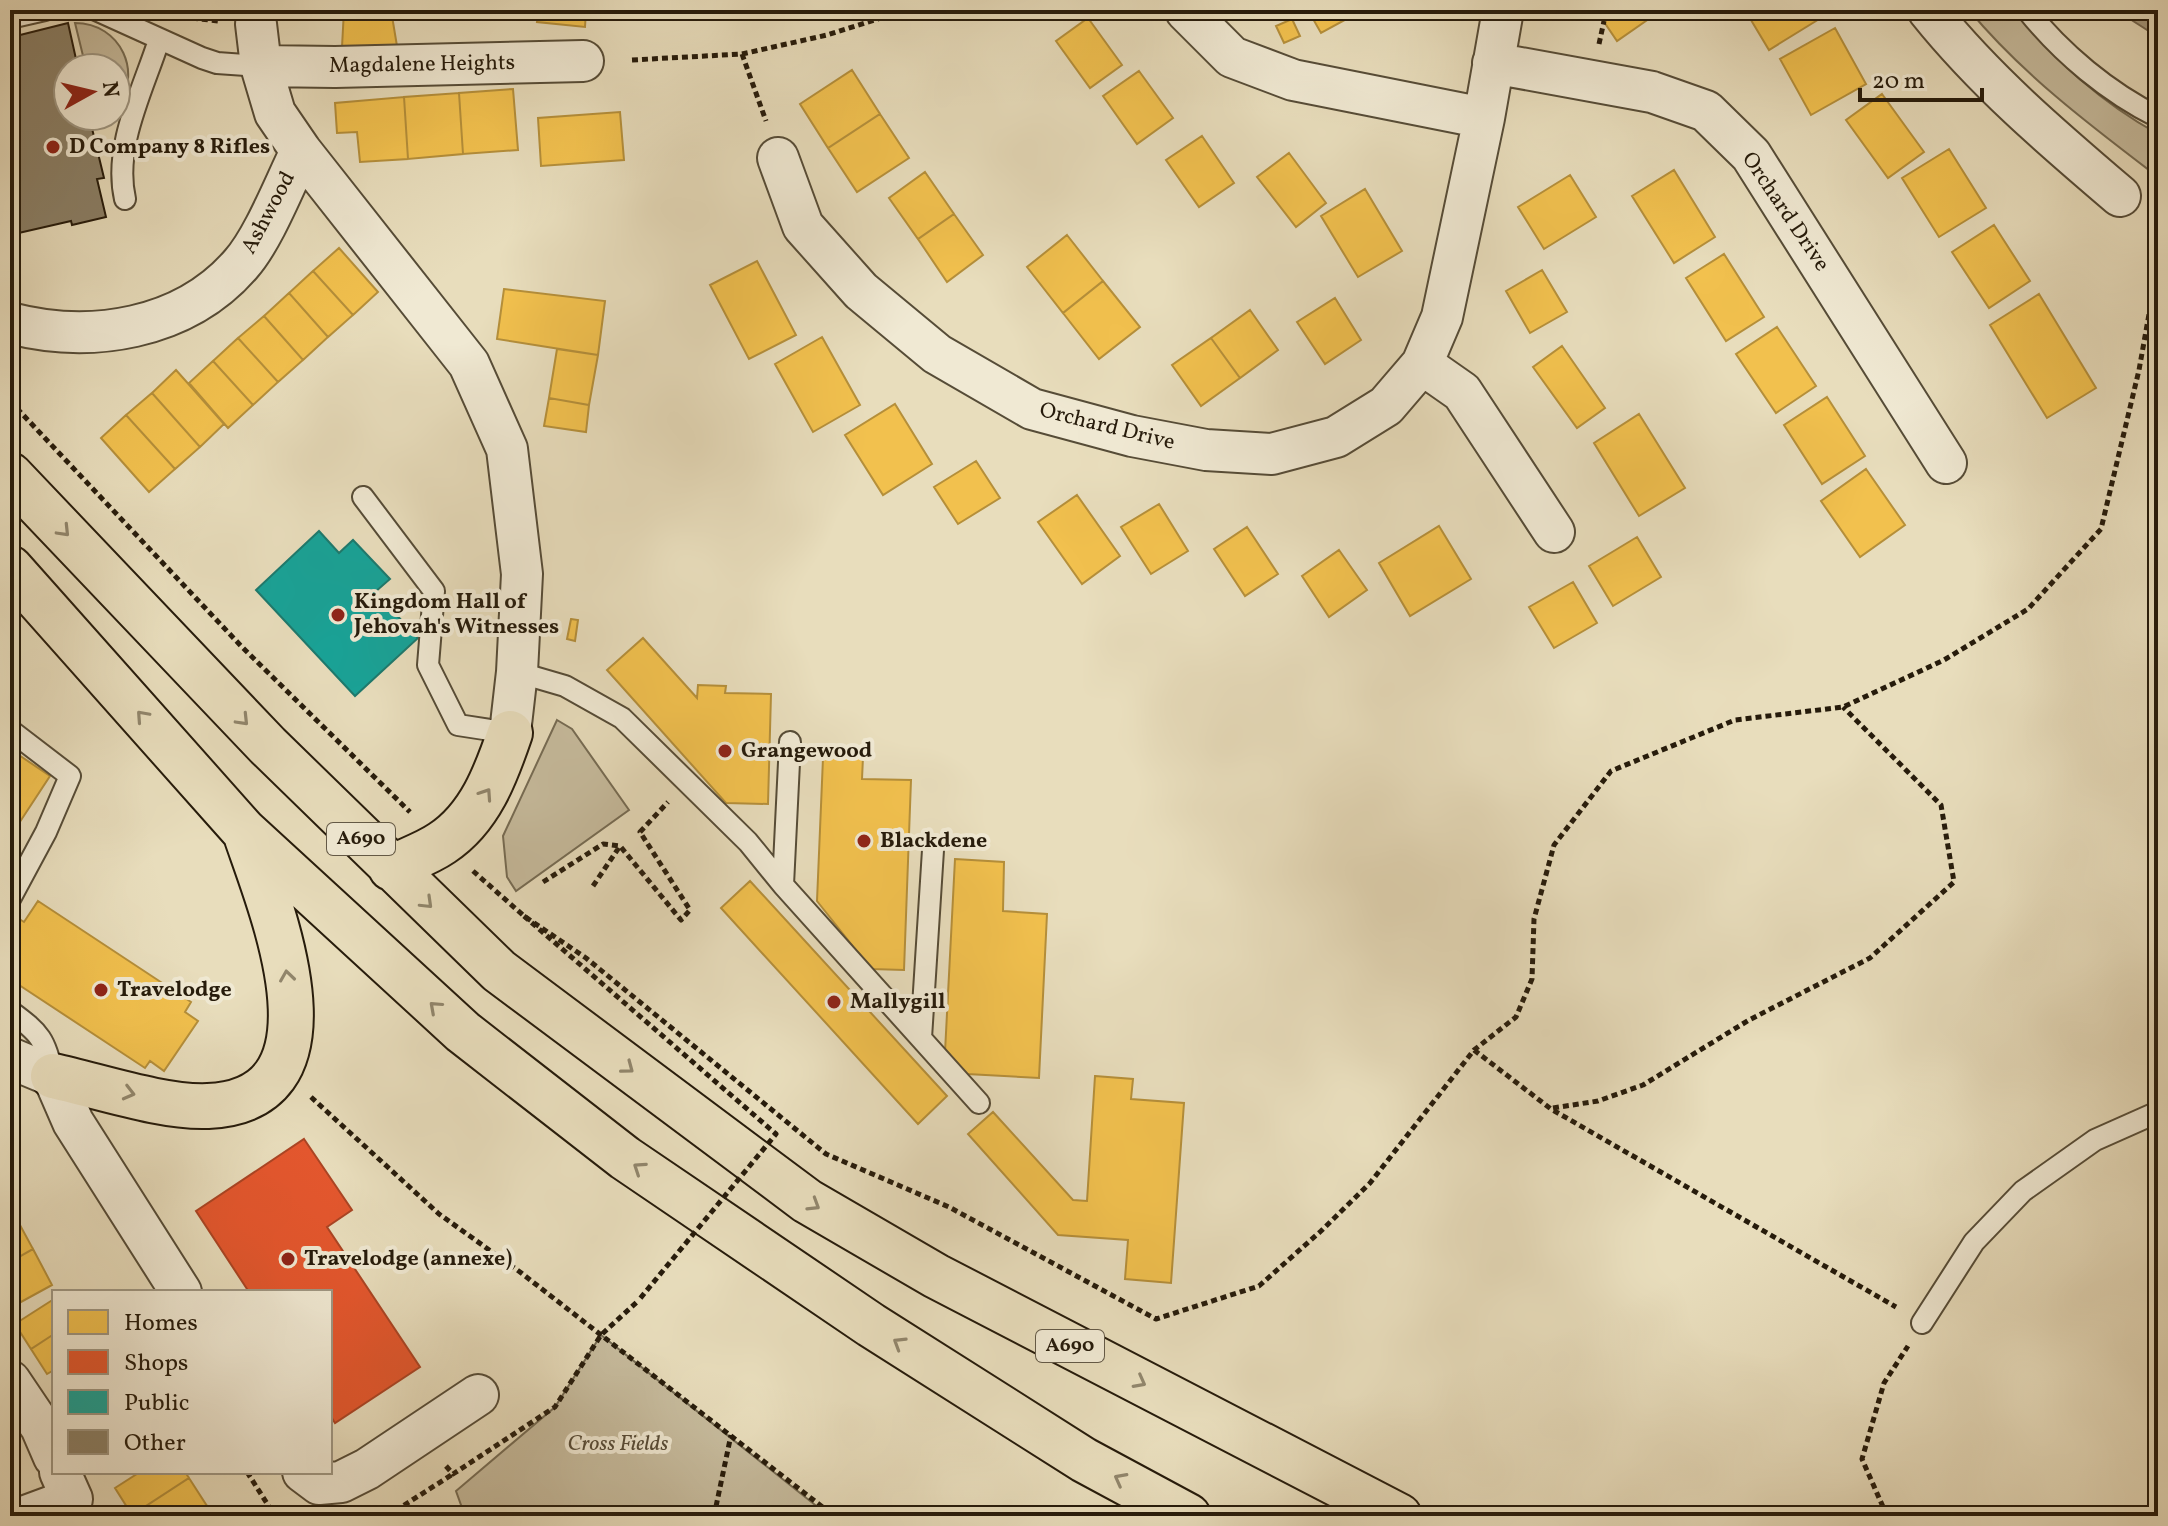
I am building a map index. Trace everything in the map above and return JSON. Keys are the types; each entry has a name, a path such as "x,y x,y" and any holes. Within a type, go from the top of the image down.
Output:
{"highway":[{"name":"A690","path":"10,475 268,746 499,971 807,1201 936,1276 1399,1516"},
{"path":"10,568 244,831 463,1032 625,1158 871,1325 1084,1460 1188,1516"},
{"path":"391,868 442,843 468,819 493,782 510,733"},
{"path":"53,1076 160,1101 206,1107 237,1103 259,1090 279,1071 292,1027 287,972 274,917 244,831"}],"street":[{"name":"Orchard Drive","path":"778,158 803,226 861,291 937,354 1032,409 1132,436 1206,450 1272,454 1336,437 1386,406 1422,364 1442,317 1484,118 1503,10"},
{"path":"1928,10 1957,46 2050,137 2120,196"},
{"path":"1186,11 1232,57 1293,80 1484,118"},
{"path":"254,17 261,66 275,113 301,151 469,364 507,449 522,574 510,733"},
{"name":"Magdalene Heights","path":"261,66 583,61"},
{"name":"Orchard Drive","path":"1493,63 1652,92 1706,111 1751,155 1946,463"},
{"name":"Ashwood","path":"10,323 31,329 93,333 143,325 196,304 241,264 268,219 301,151"},
{"path":"1422,364 1462,392 1554,532"},
{"path":"10,1058 53,1076 73,1122 180,1290"},
{"path":"10,1381 41,1427 52,1452"},
{"path":"306,1474 319,1484 341,1482 367,1469 478,1395"},
{"path":"26,1516 72,1499 61,1474"}],"lane":[{"path":"10,18 45,10"},
{"path":"96,10 217,63 261,66"},
{"path":"2027,10 2043,29 2096,77 2158,117"},
{"path":"125,199 122,185 126,139 159,40"},
{"path":"363,497 434,591 428,665 458,725 510,733"},
{"path":"517,672 565,686 622,718 748,842 979,1103"},
{"path":"10,730 70,776 46,832 10,899"},
{"path":"783,885 790,742"},
{"path":"921,1038 933,850"},
{"path":"10,1011 33,1028 48,1048 53,1076"},
{"path":"1922,1323 1974,1242 2023,1191 2095,1140 2158,1112"}],"path":[{"path":"632,60 742,54 806,41 906,10"},
{"path":"182,17 254,17"},
{"path":"742,54 778,158"},
{"path":"524,916 586,958 826,1154 949,1207 1156,1319 1259,1286 1370,1183 1474,1050 1516,1017 1532,979 1534,919 1554,845 1611,771 1735,720 1843,707 1944,660 2028,609 2101,529 2139,370 2158,264"},
{"path":"10,401 242,647 442,843 776,1134 638,1301 601,1335 555,1407 387,1516"},
{"path":"1551,1109 1598,1101 1643,1085 1749,1020 1870,958 1954,882 1941,805 1843,707"},
{"path":"543,882 603,844 620,846 681,920 690,910 640,832 686,781"},
{"path":"593,886 620,846"},
{"path":"1474,1050 1551,1109 1922,1323 1884,1383 1862,1459 1887,1516"},
{"path":"279,1071 439,1214 834,1516"},
{"path":"421,1433 453,1474"},
{"path":"714,1516 731,1435"},
{"path":"248,1474 275,1516"}],"green space":[{"path":"1969,10 2016,10 2080,80 2158,134 2158,177 2035,78"},
{"path":"75,23 91,25 105,32 122,52 82,52"},
{"path":"557,720 572,729 629,810 516,891 507,877 503,836"},
{"name":"Cross Fields","path":"601,1335 829,1516 465,1516 456,1491 555,1407"}],"shaded area":[{"path":"2116,10 2158,10 2158,37"}],"building: Homes":[{"path":"344,10 391,10 397,46 342,47"},
{"path":"539,10 586,10 585,27 537,22"},
{"path":"1308,10 1363,10 1321,33"},
{"path":"1596,10 1649,10 1653,16 1617,41"},
{"path":"1745,10 1827,10 1829,13 1769,50"},
{"path":"1088,18 1122,65 1090,88 1056,41"},
{"path":"1292,19 1300,36 1284,43 1276,26"},
{"path":"1835,28 1866,84 1811,115 1780,59"},
{"path":"852,70 880,114 828,148 800,104"},
{"path":"1139,71 1173,118 1137,144 1103,96"},
{"path":"513,89 518,150 463,154 459,93"},
{"path":"459,93 463,154 408,159 404,97"},
{"path":"1882,94 1924,152 1888,178 1846,120"},
{"path":"404,97 408,159 360,162 357,132 337,133 335,103"},
{"path":"620,112 624,160 541,166 538,118"},
{"path":"880,114 909,158 857,192 828,148"},
{"path":"1202,136 1234,183 1199,207 1166,160"},
{"path":"1949,149 1986,208 1939,237 1902,178"},
{"path":"1289,153 1326,203 1296,227 1257,177"},
{"path":"1674,170 1715,237 1674,263 1632,196"},
{"path":"925,172 954,214 918,239 889,198"},
{"path":"1570,175 1596,217 1544,249 1518,207"},
{"path":"1365,189 1402,251 1358,277 1321,216"},
{"path":"954,214 983,255 947,282 918,239"},
{"path":"1994,225 2030,281 1989,308 1952,252"},
{"path":"1067,235 1103,281 1063,313 1027,267"},
{"path":"339,248 378,292 353,315 313,271"},
{"path":"1724,254 1764,317 1726,341 1686,278"},
{"path":"757,261 796,335 749,359 710,285"},
{"path":"1542,270 1567,312 1530,333 1506,291"},
{"path":"313,271 353,315 328,337 289,293"},
{"path":"1103,281 1140,327 1099,359 1063,313"},
{"path":"504,289 605,301 598,355 497,339"},
{"path":"289,293 328,337 303,360 264,316"},
{"path":"2039,294 2096,388 2047,418 1990,325"},
{"path":"1335,298 1361,340 1325,364 1297,322"},
{"path":"1250,310 1278,350 1240,378 1211,338"},
{"path":"264,316 303,360 278,382 238,338"},
{"path":"1777,327 1816,386 1776,413 1736,354"},
{"path":"822,337 860,405 813,432 775,364"},
{"path":"238,338 278,382 253,405 213,361"},
{"path":"1211,338 1240,378 1201,406 1172,365"},
{"path":"1562,346 1605,408 1577,428 1533,367"},
{"path":"557,349 598,355 589,405 549,398"},
{"path":"213,361 253,405 228,428 189,383"},
{"path":"176,370 224,424 200,447 152,393"},
{"path":"152,393 200,447 175,469 126,415"},
{"path":"1827,397 1865,456 1822,484 1784,425"},
{"path":"549,398 589,405 586,432 544,426"},
{"path":"895,404 932,464 883,495 845,435"},
{"path":"1639,414 1685,488 1639,516 1594,443"},
{"path":"126,415 175,469 149,492 101,438"},
{"path":"976,461 1000,498 958,524 934,487"},
{"path":"1866,469 1905,525 1860,557 1821,501"},
{"path":"1077,495 1120,556 1082,584 1038,522"},
{"path":"1159,504 1188,551 1151,574 1121,527"},
{"path":"1439,526 1471,579 1410,616 1379,563"},
{"path":"1247,527 1278,574 1245,596 1214,549"},
{"path":"1637,537 1661,577 1613,606 1589,566"},
{"path":"1339,550 1367,590 1329,617 1302,576"},
{"path":"1573,582 1597,623 1554,648 1529,607"},
{"path":"571,619 578,620 575,641 567,639"},
{"name":"Grangewood","path":"643,638 697,698 698,685 726,686 725,693 771,694 768,804 726,803 607,670"},
{"path":"10,749 50,776 10,837"},
{"name":"Blackdene","path":"863,757 862,779 911,780 904,970 871,969 817,901 823,758"},
{"path":"955,859 1004,862 1003,911 1047,914 1039,1078 967,1074 945,1052"},
{"name":"Mallygill","path":"750,881 947,1096 918,1124 721,908"},
{"name":"Travelodge","path":"38,901 191,1002 185,1012 198,1021 164,1071 150,1061 145,1068 10,979 10,913 24,922"},
{"path":"1095,1076 1133,1079 1131,1099 1184,1103 1171,1283 1125,1279 1128,1240 1058,1235 968,1134 993,1112 1073,1200 1087,1201"},
{"path":"14,1214 33,1249 10,1262 10,1216"},
{"path":"33,1249 52,1285 10,1308 10,1262"},
{"path":"52,1300 52,1335 31,1349 15,1324"},
{"path":"52,1335 52,1371 47,1374 31,1349"},
{"path":"137,1474 186,1474 189,1478 132,1515 115,1488"},
{"path":"189,1478 207,1506 191,1516 132,1515"},
{"path":"207,1506 213,1516 191,1516"}],"building: Shops":[{"name":"Travelodge (annexe)","path":"304,1139 352,1210 327,1227 420,1367 335,1423 332,1418 332,1290 248,1290 196,1211"}],"building: Public":[{"name":"Kingdom Hall of Jehovah's Witnesses","path":"319,531 339,553 353,540 390,579 375,592 418,638 355,696 256,590"}],"building: Other":[{"name":"D Company 8 Rifles","path":"68,23 74,52 52,52 52,132 93,132 104,178 97,179 106,217 72,225 71,221 10,235 10,48 18,46 16,36"}],"place":[{"name":"D Company 8 Rifles","path":"53,147"},
{"name":"Kingdom Hall of Jehovah's Witnesses","path":"338,615"},
{"name":"Grangewood","path":"725,751"},
{"name":"Blackdene","path":"864,841"},
{"name":"Travelodge","path":"101,990"},
{"name":"Mallygill","path":"834,1002"},
{"name":"Travelodge (annexe)","path":"288,1259"}]}
